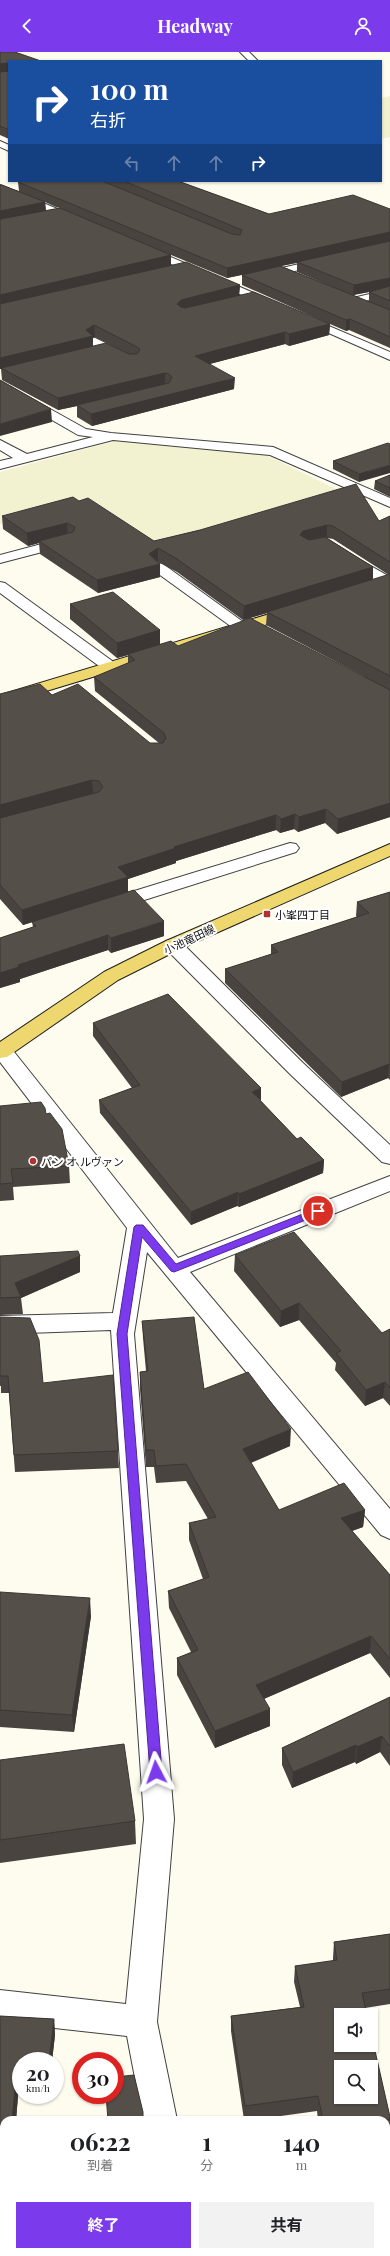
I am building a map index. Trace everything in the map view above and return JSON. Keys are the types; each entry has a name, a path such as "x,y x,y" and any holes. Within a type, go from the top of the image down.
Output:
{"main road":[{"path":"0,700 109,666 313,606"},
{"name":"小池竜田線","path":"1,1050 110,976 173,945 390,849"}],"street":[{"path":"244,52 253,60"},
{"path":"0,188 91,226"},
{"path":"38,218 62,214"},
{"path":"135,245 390,356"},
{"path":"225,284 336,258"},
{"path":"164,272 187,267"},
{"path":"281,271 303,280"},
{"path":"371,309 349,300 390,292"},
{"path":"234,303 255,297"},
{"path":"89,339 132,361"},
{"path":"373,348 390,344"},
{"path":"91,352 107,349"},
{"path":"0,385 83,432 273,451 390,503"},
{"path":"55,417 70,413"},
{"path":"0,464 22,457 113,436"},
{"path":"0,444 22,457"},
{"path":"358,488 377,482"},
{"path":"0,559 68,541"},
{"path":"334,548 383,583"},
{"path":"158,567 246,626 271,636"},
{"path":"0,586 109,666"},
{"path":"68,679 86,694"},
{"path":"99,908 290,848"},
{"path":"173,945 296,1068 390,1157"},
{"path":"1,1050 139,1227 390,1528"},
{"path":"174,1269 390,1183"},
{"path":"139,1227 122,1334 159,1819 141,2022 159,2116"},
{"path":"0,1325 125,1321"},
{"path":"0,2006 141,2022"}],"green space":[{"path":"390,96 390,137 382,139 382,98"},
{"path":"115,441 264,454 340,491 154,545 84,500 0,524 0,472"}],"building":[{"path":"0,52 15,52 38,60 8,60 8,63 0,64"},
{"path":"8,71 8,130 0,126 0,72"},
{"path":"18,182 104,182 232,234 240,235 242,230 126,182 181,182 269,214 353,195 390,209 390,232 227,268"},
{"path":"0,185 2,185 45,202 0,211"},
{"path":"60,208 171,255 0,295 0,219"},
{"path":"390,241 390,278 354,285 297,262"},
{"path":"186,262 240,285 181,300 177,304 181,307 185,308 254,292 330,324 289,334 285,332 195,356 235,378 91,414 77,405 169,383 172,377 165,373 58,398 1,368 106,343 129,354 137,354 140,350 139,348 94,325 86,330 93,336 0,358 0,304"},
{"path":"280,266 390,310 390,337 350,319 346,320 242,275"},
{"path":"390,286 390,301 369,292"},
{"path":"0,380 51,409 0,424"},
{"path":"388,443 390,444 390,465 359,474 333,461"},
{"path":"390,475 390,488 375,481"},
{"path":"356,484 379,521 390,516 390,562 333,526 327,525 303,531 300,535 309,540 325,537 373,567 244,606 177,559 158,548 149,554 160,564 97,580 39,541 73,532 75,527 67,523 27,533 2,516 73,497 79,501 88,498 154,541 200,530"},
{"path":"390,574 390,676 267,612"},
{"path":"113,592 160,630 117,643 70,604"},
{"path":"250,618 390,690 390,803 338,819 326,809 299,817 295,814 281,819 276,815 174,847 176,848 118,867 128,877 22,910 0,885 0,818 99,792 103,787 99,781 92,780 0,805 0,694 40,684 52,695 78,684 150,743 163,743 166,738 164,733 94,677 135,660 128,654 171,641 178,646"},
{"path":"134,890 164,921 111,938 108,935 18,965 19,967 0,973 0,938 36,926 32,922"},
{"path":"390,892 390,1065 389,1064 342,1082 225,969 278,952 271,945 369,913 357,902"},
{"path":"168,994 261,1088 252,1092 297,1139 301,1137 324,1160 239,1194 238,1192 191,1212 99,1100 140,1085 93,1023"},
{"name":"パン オ ルヴァン","path":"41,1102 45,1108 46,1114 50,1113 62,1129 69,1166 11,1169 13,1183 0,1184 0,1106"},
{"path":"294,1232 382,1333 390,1329 390,1388 385,1382 366,1390 336,1353 341,1351 299,1303 281,1311 235,1255"},
{"path":"78,1251 80,1256 15,1283 21,1297 0,1298 0,1256"},
{"path":"0,1317 30,1318 39,1340 43,1383 113,1375 118,1451 14,1455 8,1376 0,1376"},
{"path":"194,1317 204,1389 248,1372 291,1429 243,1449 279,1510 344,1483 365,1510 341,1518 390,1575 390,1659 371,1636 256,1685 270,1709 215,1731 177,1658 198,1650 168,1591 209,1577 189,1523 216,1517 186,1464 156,1466 154,1450 146,1450 140,1372 148,1371 142,1321"},
{"path":"0,1592 90,1598 72,1715 0,1710"},
{"path":"390,1697 390,1747 382,1736 357,1747 356,1745 293,1772 282,1748"},
{"path":"124,1744 135,1821 0,1840 0,1760"},
{"path":"390,1934 390,1989 362,1993 365,2008 334,2008 334,2052 375,2052 377,2060 334,2060 334,2104 378,2104 378,2064 390,2116 322,2116 318,2096 245,2106 231,2016 304,2007 295,1966 337,1960 334,1942"},
{"path":"0,2016 54,2019 50,2052 12,2052 12,2104 14,2104 12,2116 0,2116"},
{"path":"134,2075 143,2116 108,2116 107,2104 124,2104 124,2076"}],"place":[{"name":"小峯四丁目","path":"267,914"},
{"name":"パン オ ルヴァン","path":"33,1161"}],"route":[{"path":"156,1772 122,1334 139,1227 174,1269 318,1211"}]}
